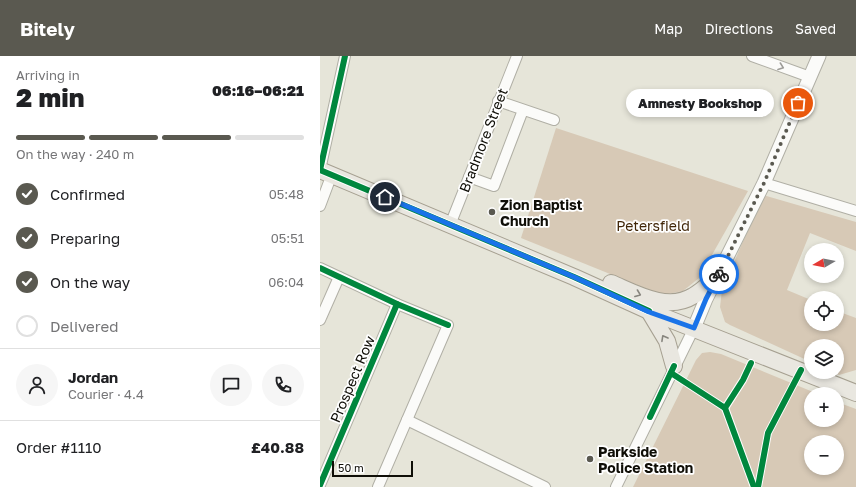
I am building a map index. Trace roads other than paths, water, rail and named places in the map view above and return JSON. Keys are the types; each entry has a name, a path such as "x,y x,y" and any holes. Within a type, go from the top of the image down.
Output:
{"main road":[{"path":"324,171 574,277 649,312 694,328 856,393"},
{"path":"574,277 606,281 662,303 683,301 692,297 717,277"},
{"path":"649,312 667,341 674,366"}],"street":[{"path":"320,206 324,171 345,56"},
{"name":"Bradmore Street","path":"450,225 517,56"},
{"path":"752,56 810,77"},
{"path":"616,487 764,183 819,56"},
{"path":"498,101 554,120"},
{"path":"469,177 494,186 523,110"},
{"path":"764,183 856,211"},
{"path":"320,268 397,304 448,325 378,487"},
{"path":"320,320 339,278"},
{"name":"Prospect Row","path":"320,485 397,304"},
{"path":"407,420 545,487"}],"place":[{"name":"Amnesty Bookshop","path":"798,103"},
{"name":"Zion Baptist Church","path":"492,212"},
{"name":"Parkside Police Station","path":"590,459"}],"park label":[{"name":"Petersfield","path":"653,225"}]}
